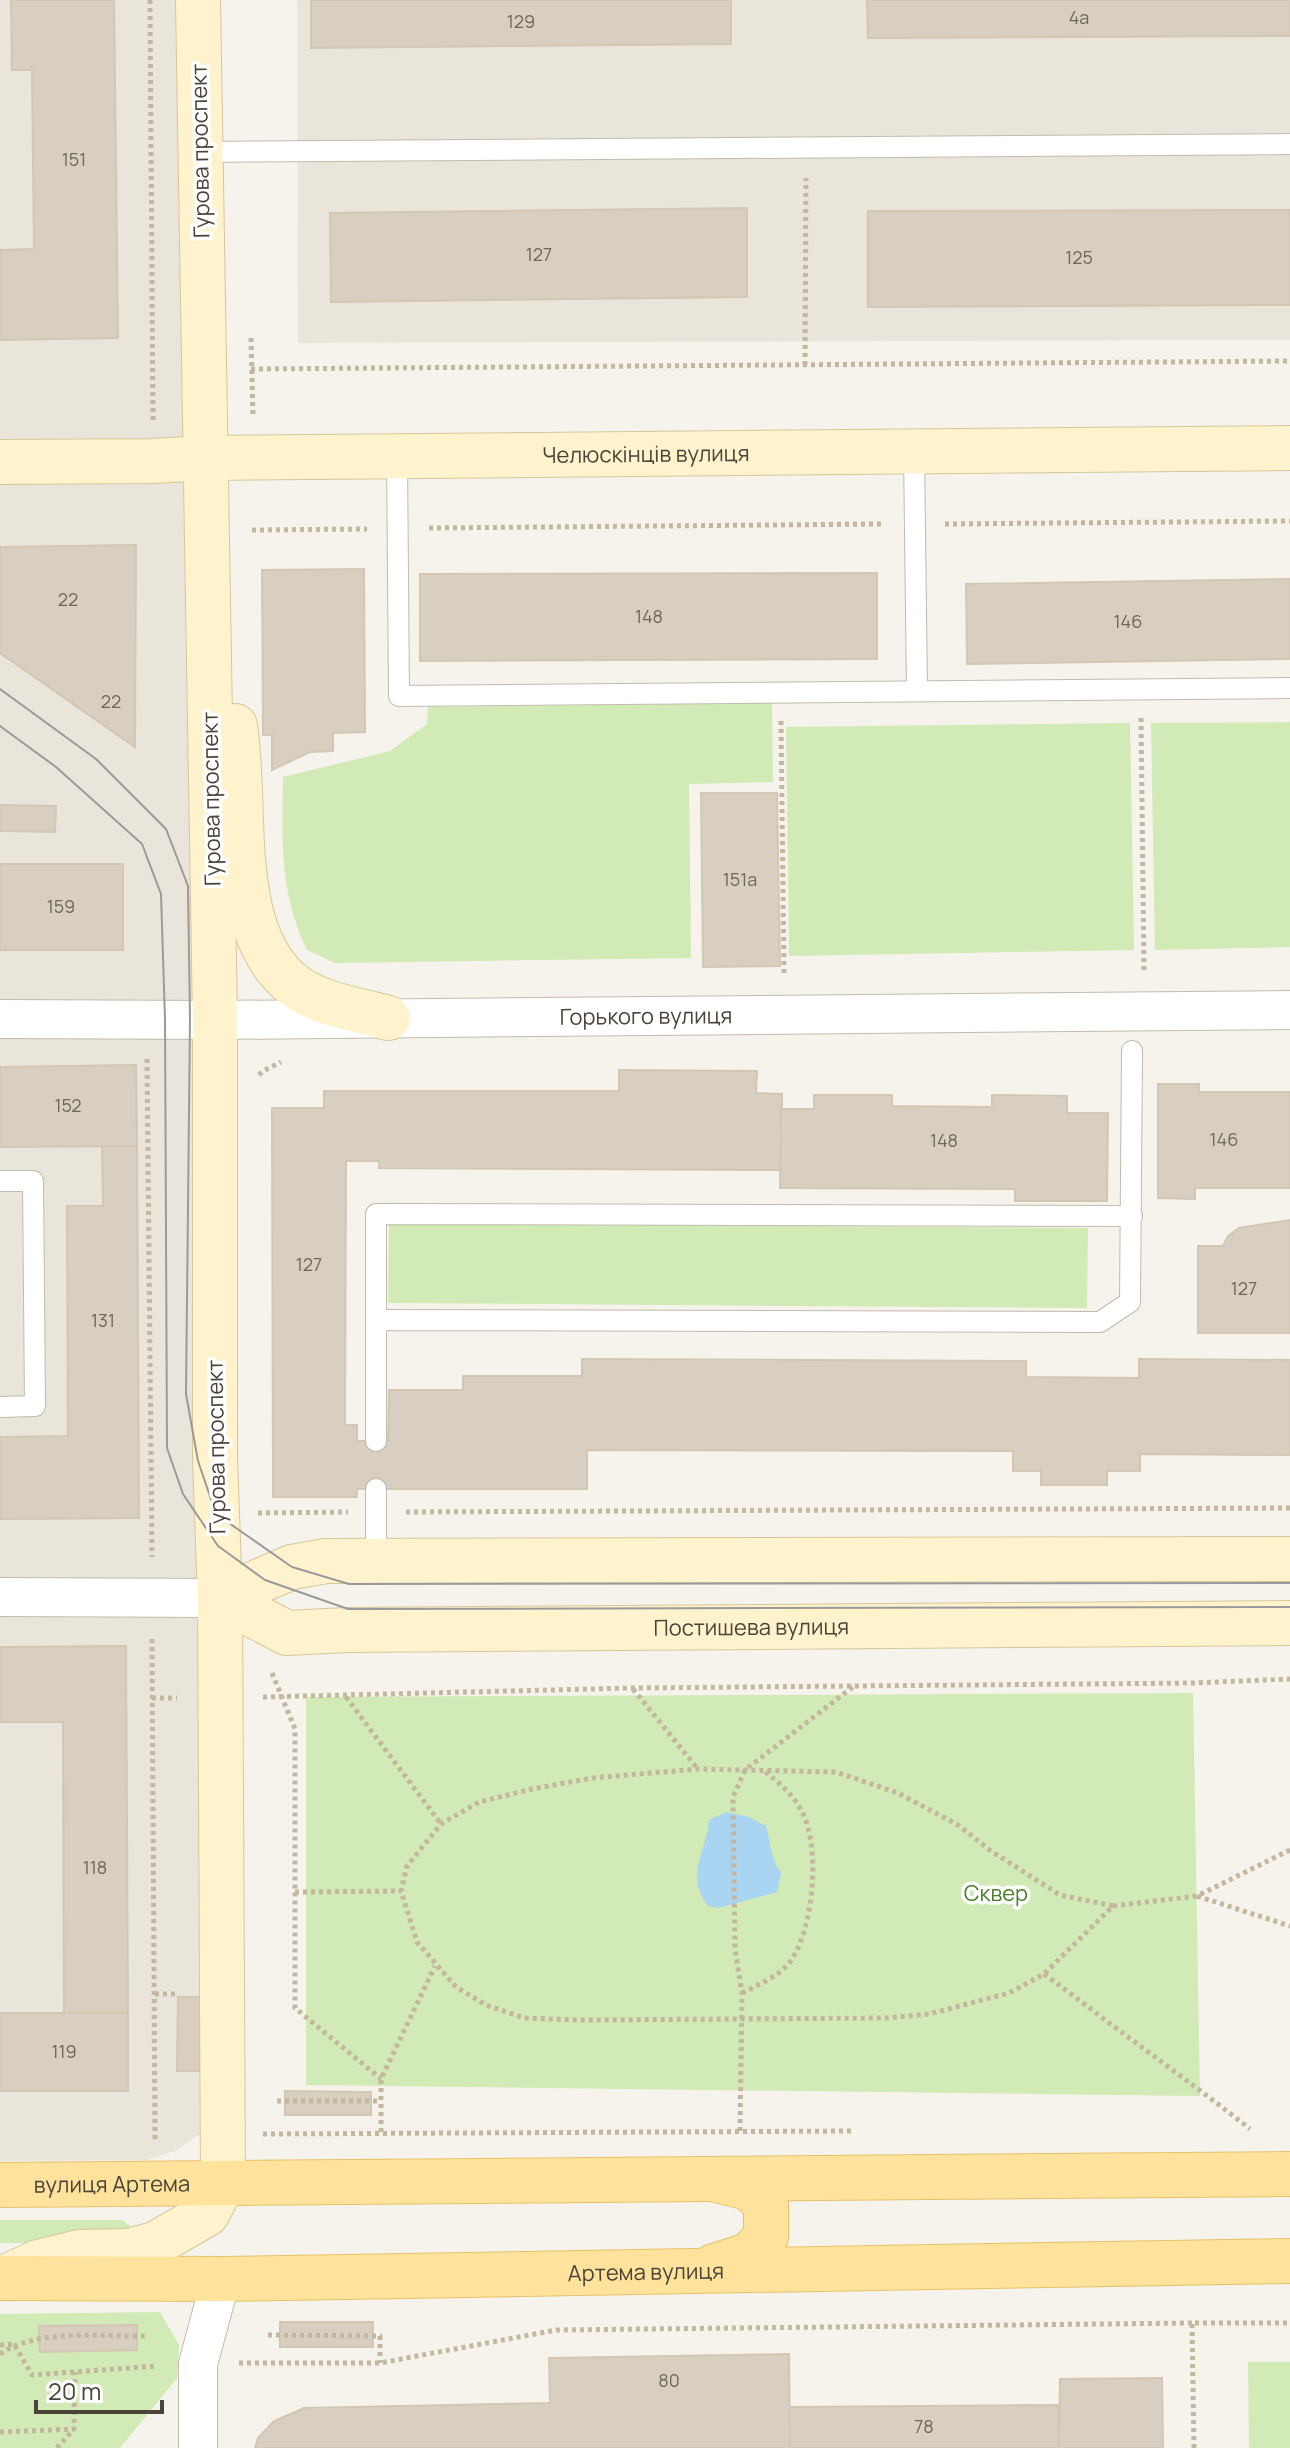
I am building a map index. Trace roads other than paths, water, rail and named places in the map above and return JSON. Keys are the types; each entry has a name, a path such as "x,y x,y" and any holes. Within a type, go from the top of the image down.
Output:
{"main road":[{"path":"223,2184 1290,2174"},
{"path":"700,2270 749,2255 766,2237 766,2204 749,2188 704,2178"},
{"name":"вулиця Артема","path":"0,2185 223,2184"},
{"name":"Артема вулиця","path":"2,2278 221,2279 1290,2261"}],"street":[{"name":"Гурова проспект","path":"198,0 215,1020 215,1457 220,1598 223,2184"},
{"name":"Челюскінців вулиця","path":"0,462 1290,448"},
{"path":"207,562 240,754 246,899 256,935 274,967 296,987 321,1000 388,1018"},
{"name":"Горького вулиця","path":"0,1019 215,1020 1290,1010"},
{"name":"Постишева вулиця","path":"0,1597 220,1598 292,1567 326,1561 1290,1559"},
{"name":"Постишева вулиця","path":"220,1598 287,1633 347,1630 1290,1623"},
{"path":"2,2278 38,2262 79,2252 128,2251 155,2244 207,2214 223,2184"},
{"path":"198,2448 198,2364 221,2279"}],"lane":[{"path":"200,152 1290,144"},
{"path":"914,451 917,691"},
{"path":"397,456 399,696 1290,688"},
{"path":"376,1320 1100,1322 1130,1302 1132,1051"},
{"path":"0,1181 33,1181 35,1406 0,1407"},
{"path":"376,1441 376,1214 1132,1216"},
{"path":"376,1489 376,1561"}],"water":[{"path":"726,1812 749,1817 766,1826 773,1856 781,1873 777,1892 719,1908 708,1906 701,1895 697,1873 709,1820"}],"tram line":[{"path":"0,689 96,759 166,829 188,886 190,1019 186,1394 198,1461 216,1514 292,1567 349,1584 1290,1583"},
{"path":"0,726 56,767 142,844 161,894 165,1019 167,1448 183,1494 218,1546 265,1580 348,1609 1290,1607"}],"park label":[{"name":"Сквер","path":"996,1893"}]}
